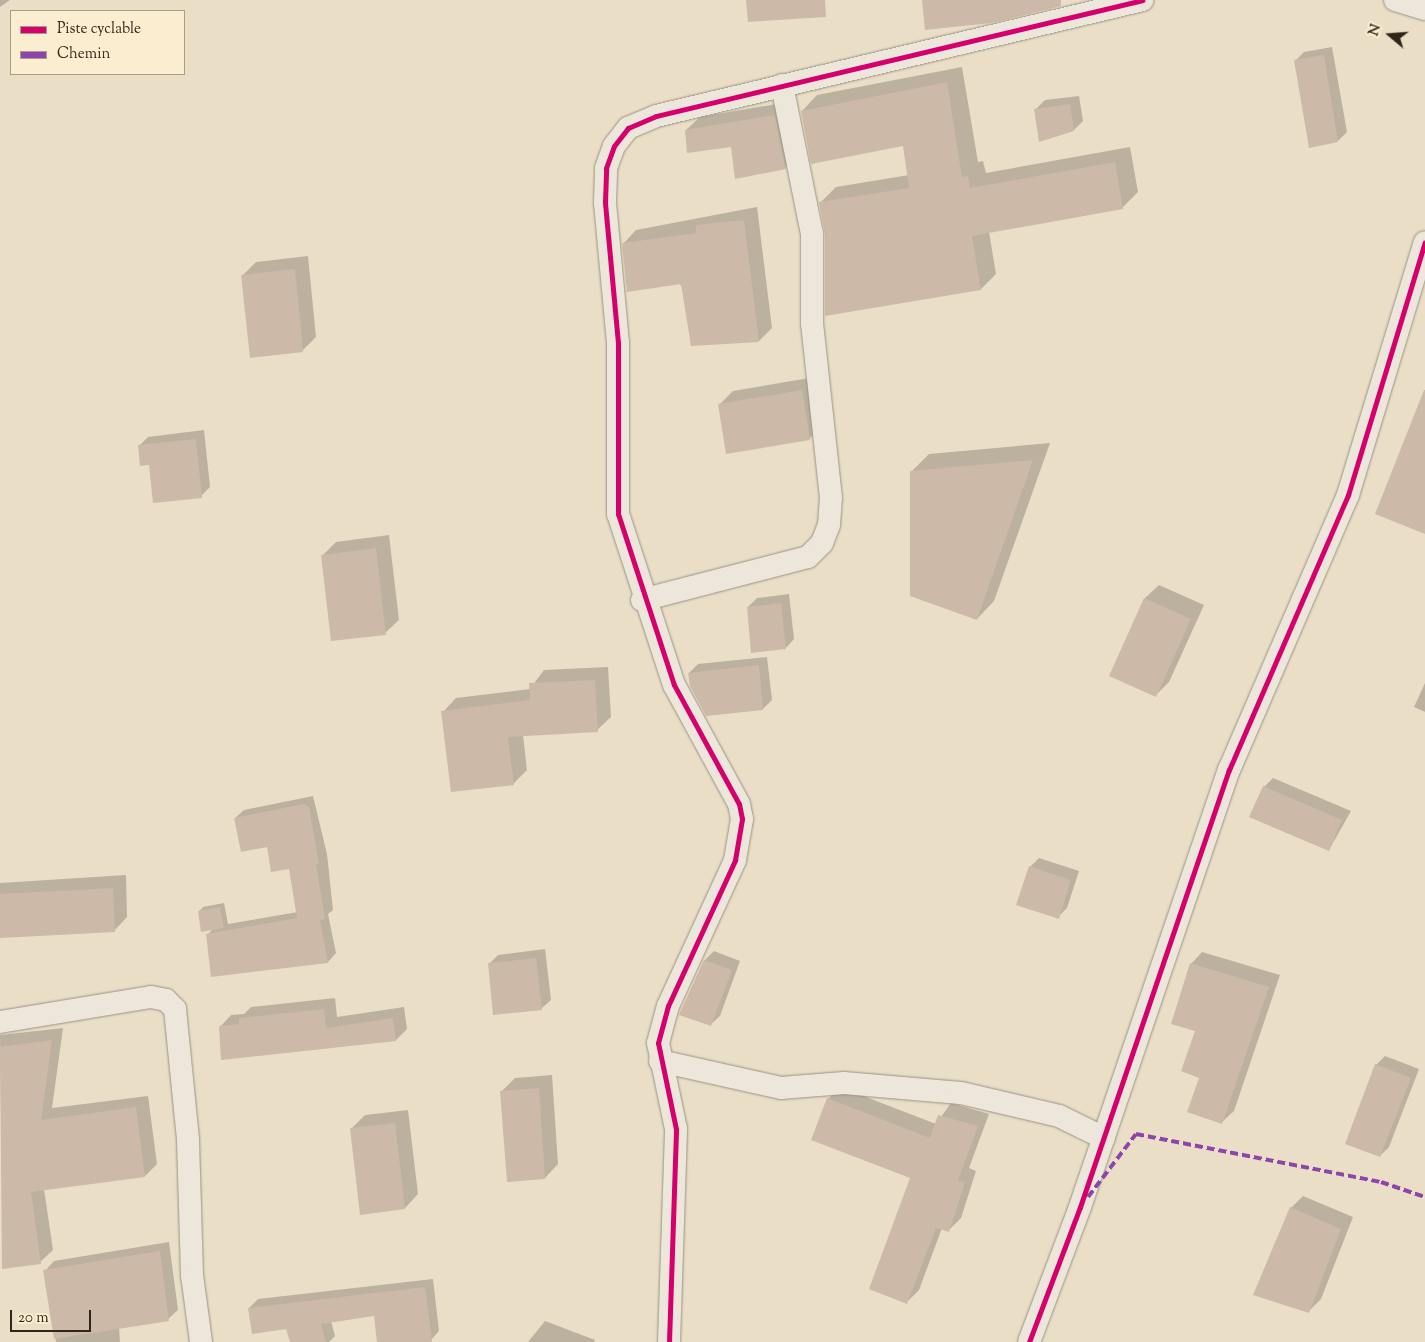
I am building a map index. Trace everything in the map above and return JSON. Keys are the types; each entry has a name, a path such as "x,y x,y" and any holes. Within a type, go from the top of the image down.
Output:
{"street":[{"path":"669,1342 676,1129 670,1086 660,1061 662,1024 735,860 742,820 738,804 674,685 642,600 618,514 618,343 606,168 614,146 628,128 656,116 1142,0"},
{"path":"1395,0 1425,10"},
{"path":"642,600 808,557 822,543 829,525 831,498 812,323 812,234 782,85"},
{"path":"1029,1342 1104,1138 1229,770 1348,495 1425,242"},
{"path":"0,1022 151,997 166,1000 175,1009 188,1140 192,1275 201,1342"},
{"path":"660,1061 781,1088 844,1083 961,1093 1059,1116 1104,1138"}],"building":[{"path":"746,0 825,0 826,17 748,22"},
{"path":"922,0 1061,0 1061,6 991,23 925,30"},
{"path":"1324,55 1338,142 1309,148 1294,60"},
{"path":"947,82 962,177 968,176 970,188 1115,162 1123,209 972,236 981,290 825,316 825,234 819,202 909,188 903,146 811,164 801,111"},
{"path":"1070,104 1074,131 1039,142 1034,109"},
{"path":"775,115 786,169 735,179 731,147 687,153 685,130"},
{"path":"744,220 759,342 691,346 681,284 627,292 622,243 696,233 696,225"},
{"path":"295,269 303,352 250,358 241,275"},
{"path":"802,390 810,440 726,454 718,404"},
{"path":"1425,390 1425,534 1375,514"},
{"path":"196,439 202,498 153,503 149,465 140,466 138,445"},
{"path":"1033,460 977,620 910,596 910,471"},
{"path":"376,548 386,635 331,641 321,555"},
{"path":"1144,598 1191,619 1156,697 1109,676"},
{"path":"781,603 786,649 751,653 747,607"},
{"path":"759,665 763,710 706,716 690,686 688,673"},
{"path":"595,680 598,732 508,737 514,785 451,792 441,711 530,700 529,683"},
{"path":"1263,786 1342,820 1329,851 1249,817"},
{"path":"304,804 309,807 319,864 316,864 325,919 320,920 328,963 211,977 206,934 297,918 289,869 271,872 267,847 241,852 234,818"},
{"path":"1029,866 1071,880 1059,919 1016,905"},
{"path":"113,888 115,932 0,938 0,894"},
{"path":"220,907 224,928 201,932 198,911"},
{"path":"536,958 542,1010 493,1015 488,963"},
{"path":"704,960 732,970 711,1026 679,1015"},
{"path":"1190,963 1269,987 1222,1124 1187,1112 1199,1078 1181,1071 1195,1031 1171,1024"},
{"path":"324,1009 326,1028 393,1018 396,1041 221,1060 219,1026 239,1024 239,1018"},
{"path":"52,1040 41,1120 136,1107 145,1177 31,1192 41,1264 2,1269 0,1047"},
{"path":"1375,1064 1411,1078 1380,1157 1345,1144"},
{"path":"539,1088 545,1179 507,1182 500,1091"},
{"path":"827,1098 930,1138 938,1115 978,1126 958,1180 965,1183 949,1232 936,1228 907,1304 869,1289 910,1178 811,1140"},
{"path":"395,1123 405,1209 360,1215 350,1128"},
{"path":"1290,1207 1341,1229 1309,1313 1253,1295"},
{"path":"160,1251 169,1321 54,1339 43,1270"},
{"path":"425,1287 432,1342 377,1342 374,1316 321,1324 326,1342 290,1342 286,1329 252,1334 248,1308"}],"marked path":[{"path":"1088,1197 1136,1134 1381,1182 1425,1197"}],"cycle path":[{"path":"669,1342 676,1129 658,1043 668,1006 735,860 742,819 739,804 674,685 618,514 618,343 605,202 606,168 614,146 628,128 656,116 1142,0"},
{"path":"1029,1342 1080,1207 1229,770 1348,495 1425,242"}]}
